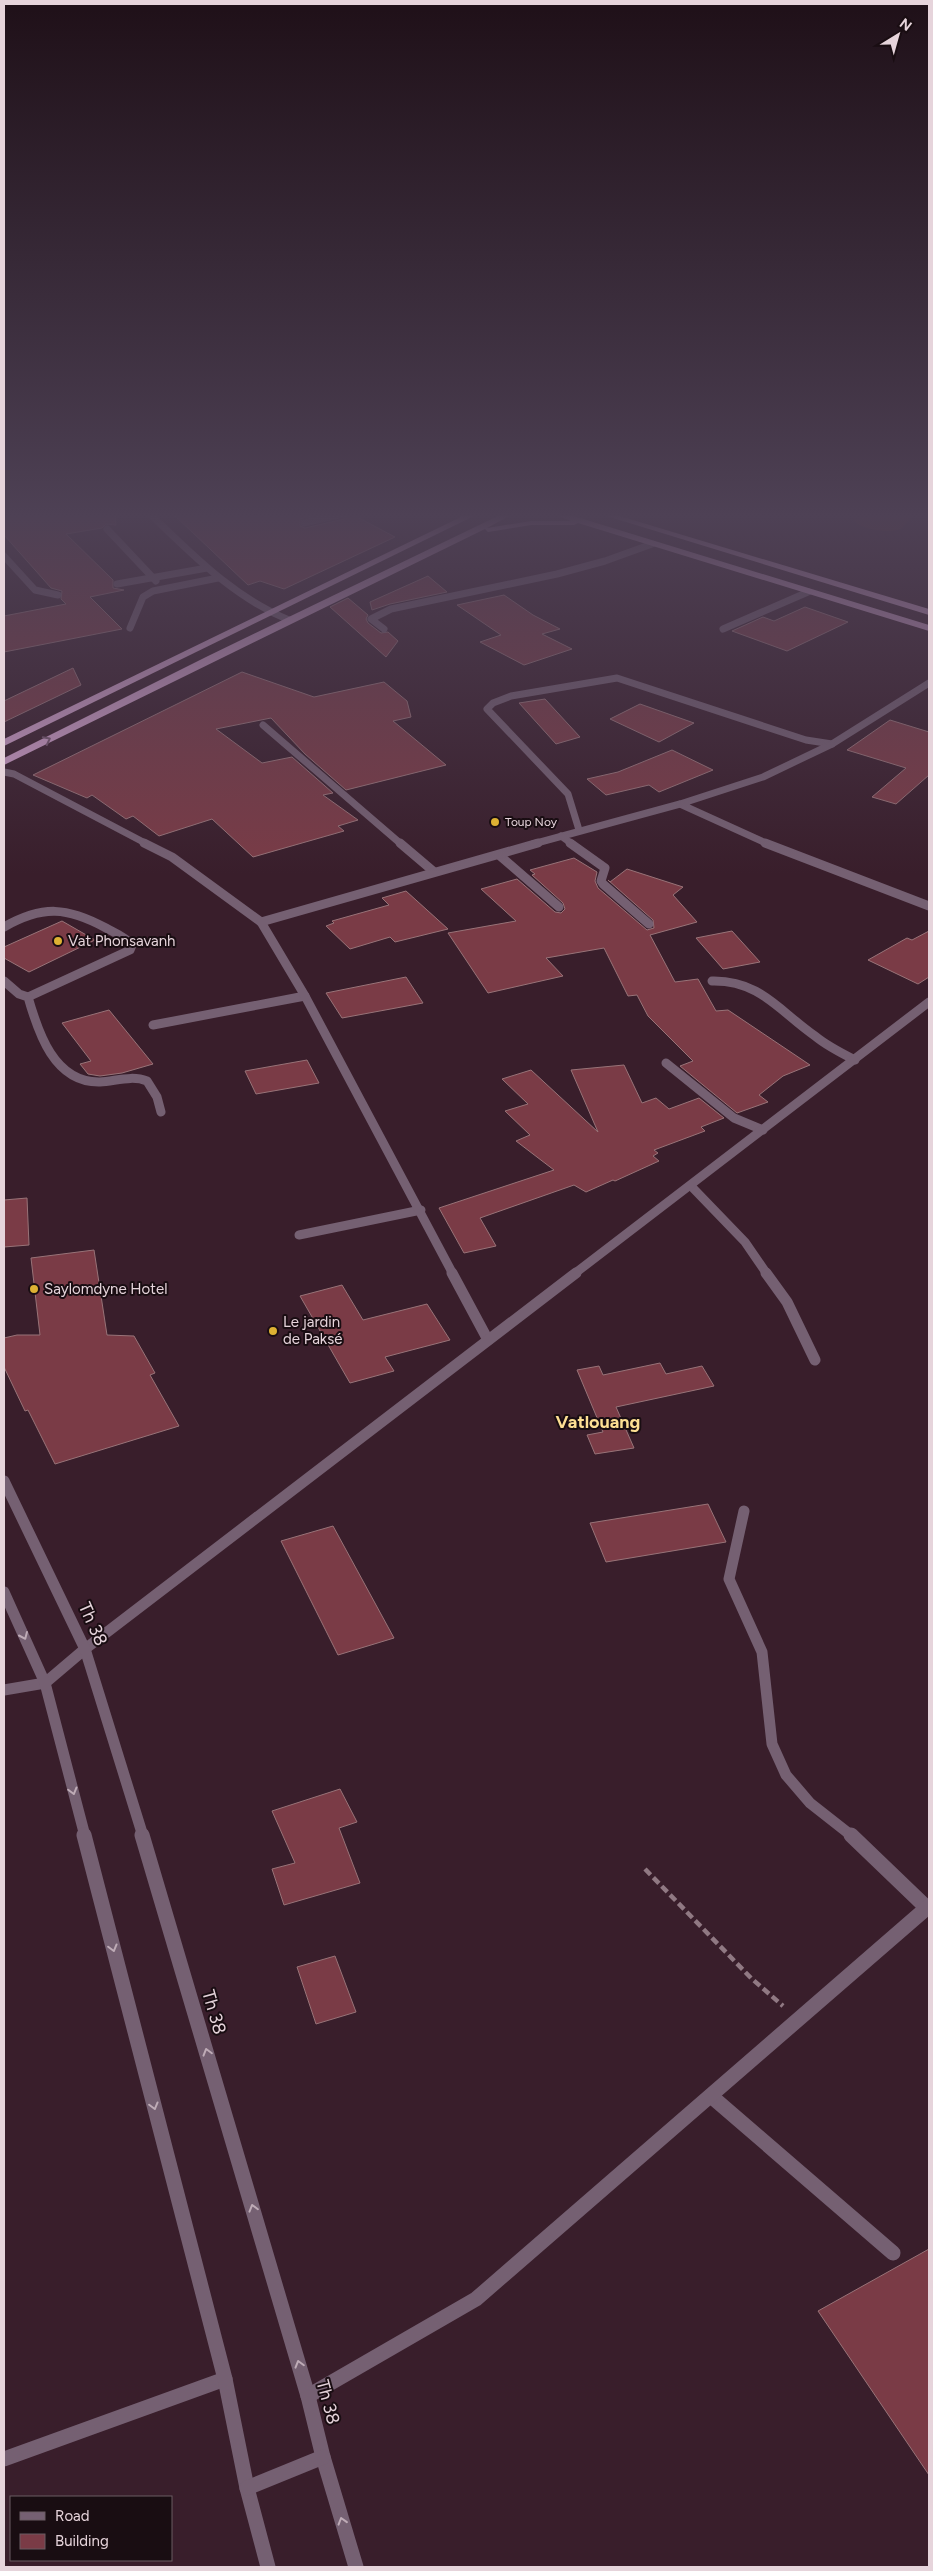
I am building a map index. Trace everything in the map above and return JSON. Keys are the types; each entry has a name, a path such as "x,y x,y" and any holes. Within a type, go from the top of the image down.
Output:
{"highway":[{"path":"5,741 229,634"},
{"path":"4,762 260,634"}],"street":[{"path":"579,830 568,794 487,709 493,703 511,696 617,678 806,740 832,744"},
{"path":"261,922 433,871 680,804 763,777 832,744 929,683"},
{"path":"263,725 433,871"},
{"path":"4,772 14,774 172,857 261,922 305,996 421,1210 488,1340"},
{"path":"680,804 776,848 929,906"},
{"path":"561,836 606,868 601,881 603,884 648,924"},
{"path":"499,854 559,907"},
{"path":"4,927 18,918 57,909 81,914 128,940 132,945 130,950 28,996 19,994 4,981"},
{"path":"712,981 725,979 743,984 764,995 826,1045 855,1060"},
{"path":"28,996 36,1026 48,1053 78,1077 97,1082 138,1077 152,1083 156,1090 161,1112"},
{"path":"153,1025 305,996"},
{"path":"4,1690 45,1683 85,1649 929,1002"},
{"path":"918,1010 929,1014"},
{"path":"666,1064 734,1118 763,1130"},
{"path":"691,1186 750,1250 787,1302 815,1360"},
{"path":"299,1236 421,1210"},
{"name":"Th 38","path":"4,1480 85,1649 116,1745 308,2396 323,2457 356,2567"},
{"path":"308,2396 476,2299 928,1907 848,1832 810,1803 786,1775 772,1744 762,1652 729,1579 744,1512"},
{"path":"4,1592 45,1683 225,2379 247,2488 268,2567"},
{"path":"711,2096 893,2253"},
{"path":"4,2459 225,2379"},
{"path":"247,2488 323,2457"}],"path":[{"path":"645,1870 751,1978 799,2020"}],"building":[{"path":"4,634 96,634 4,652"},
{"path":"360,634 390,634 398,641 386,657"},
{"path":"500,634 542,634 572,649 524,665 480,642 501,635"},
{"path":"740,634 823,634 787,651"},
{"path":"73,668 81,685 4,722 4,701"},
{"path":"242,672 314,697 384,682 407,701 411,717 393,721 446,765 346,790 305,754 271,718 216,729 262,763 292,757 333,793 323,795 358,820 338,826 344,831 253,857 212,819 159,836 133,816 126,819 92,795 87,798 33,775"},
{"path":"545,699 580,737 556,744 519,703"},
{"path":"640,704 694,723 659,742 610,719"},
{"path":"890,720 929,732 929,775 896,804 872,797 906,768 847,750"},
{"path":"672,750 713,770 659,792 649,785 606,795 587,779 618,772"},
{"path":"574,858 597,872 595,881 598,888 647,930 654,928 653,920 610,882 627,869 683,887 673,895 697,922 650,935 675,982 698,979 716,1011 728,1010 810,1065 783,1076 759,1095 768,1102 737,1113 680,1066 693,1061 648,1016 637,995 628,996 604,948 546,958 563,976 488,993 448,933 516,921 481,889 517,879 555,912 561,913 565,909 563,903 532,875 535,874 530,870"},
{"path":"406,891 448,929 395,942 390,937 350,949 326,926 334,923 332,921 389,905 382,898"},
{"path":"62,921 95,940 29,972 4,958 4,947"},
{"path":"732,931 760,962 723,969 696,938"},
{"path":"929,931 929,977 918,984 868,960 907,938 912,940"},
{"path":"406,977 423,1003 342,1018 326,993"},
{"path":"109,1010 153,1064 122,1073 100,1076 88,1074 80,1064 91,1061 62,1023"},
{"path":"307,1060 319,1083 256,1094 245,1071"},
{"path":"624,1065 642,1103 656,1098 669,1109 699,1098 724,1118 701,1127 705,1131 654,1150 658,1153 653,1156 659,1161 615,1181 613,1180 586,1192 574,1185 480,1218 496,1246 464,1253 439,1208 554,1170 516,1141 530,1135 505,1111 528,1104 502,1079 531,1070 598,1132 571,1070"},
{"path":"27,1198 29,1245 4,1247 4,1200"},
{"path":"94,1250 107,1335 134,1336 155,1373 150,1375 179,1426 55,1464 28,1410 25,1411 4,1367 4,1338 17,1335 40,1335 31,1258"},
{"path":"342,1285 363,1320 427,1304 450,1340 385,1357 394,1371 350,1383 300,1296"},
{"path":"660,1363 666,1374 702,1366 714,1386 616,1407 634,1448 595,1454 587,1435 603,1432 577,1370 599,1366 603,1375"},
{"path":"708,1504 726,1542 606,1562 590,1523"},
{"path":"333,1526 394,1638 338,1655 281,1541"},
{"path":"340,1789 357,1822 339,1828 360,1883 284,1905 272,1869 295,1863 272,1811"},
{"path":"335,1956 356,2012 316,2024 297,1967"},
{"path":"929,2249 929,2475 818,2311"}],"place":[{"name":"Toup Noy","path":"495,822"},
{"name":"Vat Phonsavanh","path":"58,941"},
{"name":"Saylomdyne Hotel","path":"34,1289"},
{"name":"Le jardin de Paksé","path":"273,1331"}],"district":[{"name":"Vatlouang","path":"598,1422"}]}
